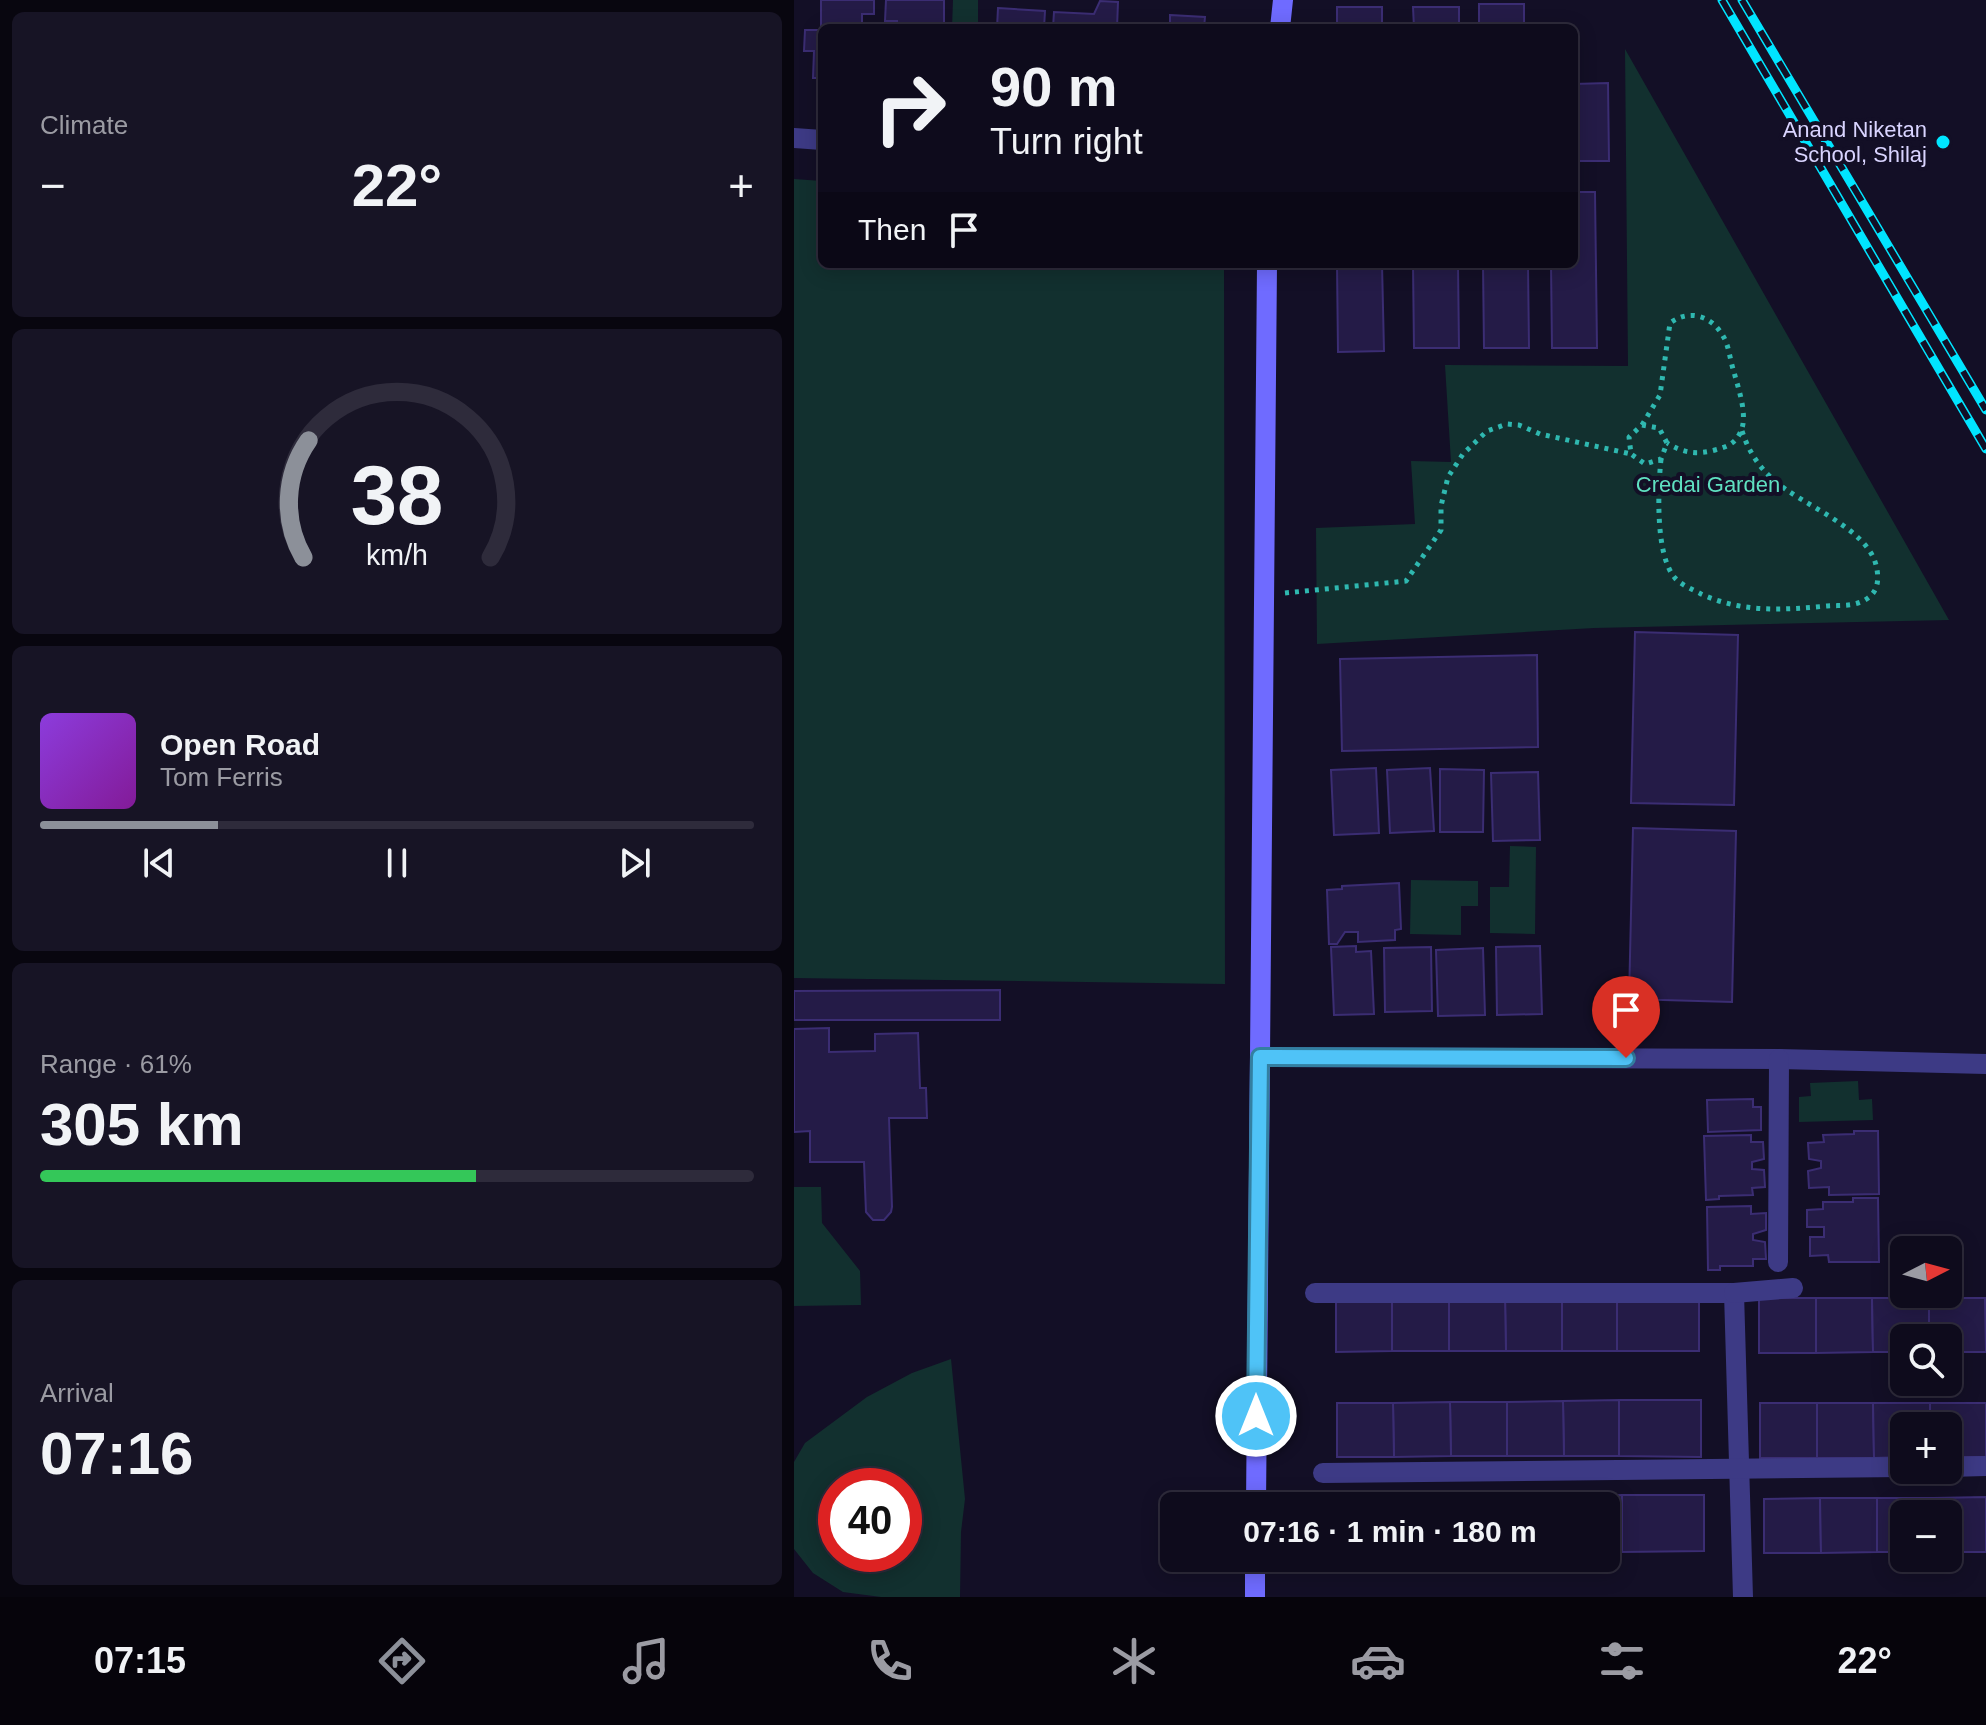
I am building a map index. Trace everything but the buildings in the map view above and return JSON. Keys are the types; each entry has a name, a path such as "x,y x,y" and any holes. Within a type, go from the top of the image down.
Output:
{"street":[{"path":"1280,24 1283,0"},
{"path":"794,138 818,140"},
{"path":"1256,1492 1267,268"},
{"path":"1260,1057 1779,1059 1986,1064"},
{"path":"1778,1262 1779,1059"},
{"path":"1315,1293 1734,1293 1793,1288"},
{"path":"1734,1293 1743,1597"},
{"path":"1962,1467 1986,1466"},
{"path":"1323,1473 1890,1467"},
{"path":"1255,1572 1255,1597"}],"path":[{"path":"1631,454 1629,437 1642,425 1660,395 1670,323 1679,316 1700,315 1723,336 1739,390 1742,431 1753,457 1775,481 1866,545 1876,562 1876,590 1869,598 1852,605 1758,610 1714,599 1675,578 1663,547 1660,523 1661,459 1667,443"},
{"path":"1317,588 1406,581 1441,530 1443,491 1454,465 1479,437 1495,427 1519,425 1540,434 1631,454 1645,464 1661,459"},
{"path":"1642,425 1659,428 1667,443 1690,453 1707,453 1732,443 1742,431"}],"green space":[{"path":"953,0 978,0 978,24 952,24"},
{"name":"Credai Garden","path":"1625,49 1949,620 1594,628 1317,644 1316,528 1415,524 1411,461 1451,462 1445,365 1628,366"},
{"path":"794,179 818,181 818,268 1224,268 1225,984 794,978"},
{"path":"1510,846 1536,847 1535,934 1490,933 1490,887 1509,887"},
{"path":"1411,880 1478,881 1478,906 1461,906 1461,935 1410,934"},
{"path":"1858,1081 1859,1100 1872,1099 1873,1120 1799,1122 1799,1097 1811,1096 1810,1083"},
{"path":"794,1187 821,1187 822,1223 860,1271 861,1305 794,1306"},
{"path":"951,1359 965,1499 960,1597 881,1597 843,1592 813,1573 794,1549 794,1462 805,1443 867,1397 912,1373"}],"railway":[{"path":"1722,0 1986,449"},
{"path":"1742,0 1986,410"}],"place":[{"name":"Anand Niketan School, Shilaj","path":"1943,142"}],"route":[{"path":"1256,1416 1260,1057 1626,1058"}]}
